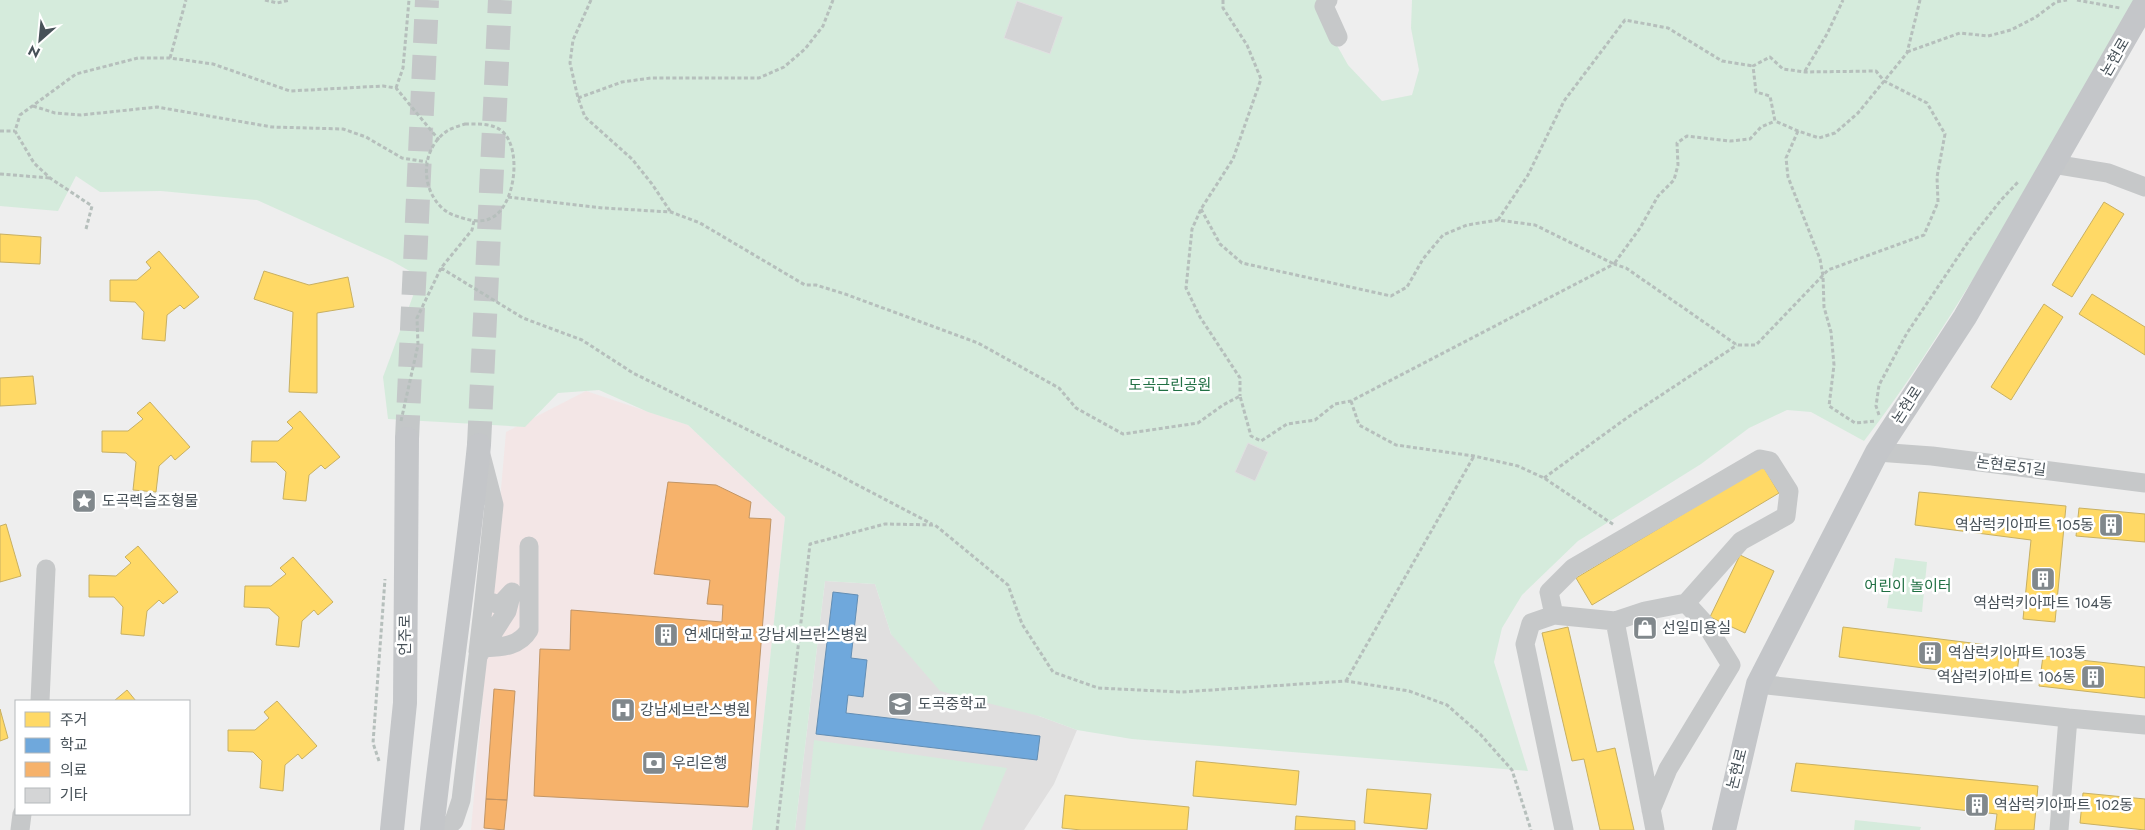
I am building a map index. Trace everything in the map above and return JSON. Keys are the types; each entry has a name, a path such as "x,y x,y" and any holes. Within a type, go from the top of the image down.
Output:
{"main road":[{"name":"논현로","path":"1724,830 1758,684 1877,452 1965,317 2144,4"},
{"name":"언주로","path":"392,830 405,703 407,438"},
{"path":"432,830 445,708 468,548 479,445"}],"street":[{"path":"1328,0 1324,6 1338,37"},
{"path":"2053,164 2108,173 2145,187"},
{"path":"444,830 454,821 461,800 480,652 494,505 479,445"},
{"name":"논현로51길","path":"1877,452 1932,456 2145,483"},
{"path":"1554,615 1549,592 1573,568 1642,526 1760,459 1770,460 1789,492 1786,516 1741,541 1686,603 1645,611 1615,621 1554,615 1531,623 1526,644 1564,830"},
{"path":"480,652 509,646 524,639 529,630 529,546"},
{"path":"40,700 46,569"},
{"path":"480,652 507,611 512,592 500,605 484,600"},
{"path":"1651,810 1668,769 1731,665 1707,626 1686,603"},
{"path":"1615,621 1655,830"},
{"path":"1758,684 2145,725"},
{"path":"2059,830 2068,718"},
{"path":"20,830 22,815"}],"path":[{"path":"170,58 186,0"},
{"path":"265,0 277,3 290,0"},
{"path":"396,88 403,68 409,0"},
{"path":"591,0 573,40 570,63 578,98 585,117 632,159 671,212"},
{"path":"578,98 622,82 651,78 759,78 784,67 806,49 823,26 833,0"},
{"path":"1223,0 1223,8 1247,45 1261,79 1234,158 1201,209 1192,230 1186,288 1200,317 1240,378 1240,396 1251,436 1261,441 1287,424 1315,420 1335,404 1351,401 1614,264 1640,228 1658,196 1674,180 1678,165 1677,143 1687,136 1730,141 1750,138 1761,126 1775,121 1819,138 1835,133 1858,113 1907,53 1920,0"},
{"path":"1805,72 1827,34 1843,0"},
{"path":"1907,53 1960,33 1988,36 2011,30 2036,17 2056,2 2067,0"},
{"path":"2077,0 2127,10 2136,10 2144,4"},
{"path":"1498,220 1528,175 1564,101 1624,20 1668,28 1722,61 1753,66 1770,57 1783,70 1805,72 1876,71 1884,82 1927,103 1944,134 1937,177 1938,202 1924,235 1828,270 1756,345 1738,345 1628,417 1544,478"},
{"path":"86,229 92,206 50,178 34,163 15,131 20,115 76,74 138,58 170,58 213,64 290,91 383,86 396,88 438,140"},
{"path":"1753,66 1756,92 1770,96 1775,121"},
{"path":"32,105 55,113 81,115 157,107 272,127 343,129 366,137 402,158 427,162"},
{"path":"465,124 484,124 502,131 511,144 515,160 514,178 508,197 499,211 489,219 474,221 450,215 435,201 426,182 427,162 438,140 447,131 465,124"},
{"path":"0,131 15,131"},
{"path":"1798,131 1786,158 1788,177 1820,259 1824,276 1824,306 1831,332 1834,365 1829,406 1855,423 1881,420 1876,406 1879,385 1907,333 1968,242 2001,200 2023,178"},
{"path":"0,174 50,178"},
{"path":"508,197 602,208 671,212 700,223 806,285 816,285 845,294 978,344 1059,388 1076,408 1123,434 1198,423 1223,405 1240,396"},
{"path":"1201,209 1220,244 1242,263 1391,296 1408,287 1423,259 1443,236 1467,225 1498,220 1535,225 1614,264 1626,268 1738,345"},
{"path":"441,268 523,318 582,340 633,373 830,470 935,525 1008,585 1022,624 1053,672 1098,688 1181,692 1346,681 1409,691 1447,705 1480,734 1512,770 1531,830"},
{"path":"1351,401 1359,425 1396,445 1474,456 1518,466 1544,478 1621,529 1642,526"},
{"path":"1346,681 1474,456"},
{"path":"777,830 810,544 885,524 935,525"}],"shaded area":[{"name":"강남세브란스병원","path":"586,391 688,425 785,517 752,830 471,830 506,432"},
{"name":"도곡중학교","path":"825,581 875,584 891,634 1039,716 1077,730 1054,784 1024,830 795,830"}],"green space":[{"name":"도곡근린공원","path":"0,0 1317,0 1316,8 1348,65 1382,101 1412,95 1419,70 1411,28 1412,0 2136,0 1978,271 1909,379 1864,441 1811,412 1787,410 1749,428 1701,464 1578,541 1522,595 1502,628 1494,662 1528,771 1132,739 1077,730 1039,716 940,691 891,634 875,584 825,581 795,830 752,830 785,517 688,425 648,412 599,390 558,393 525,427 388,419 383,377 420,277 392,261 257,200 161,191 100,192 76,176 58,211 0,206"},
{"name":"어린이 놀이터","path":"1895,558 1927,562 1922,612 1887,608"},
{"path":"814,740 1007,768 981,830 805,830"},
{"path":"1855,820 1921,827 1920,830 1854,830"}],"building: 주거":[{"path":"2104,202 2124,214 2072,297 2052,285"},
{"path":"0,234 41,237 40,264 0,262"},
{"path":"159,251 199,297 184,309 180,305 167,315 165,341 142,339 144,312 135,302 110,301 110,280 137,280 151,268 146,262"},
{"path":"264,271 309,285 348,277 354,307 317,313 317,393 289,392 293,312 254,299"},
{"path":"2092,294 2145,327 2145,355 2079,314"},
{"path":"2044,304 2063,317 2011,400 1991,387"},
{"path":"33,376 36,404 0,406 0,378"},
{"path":"150,402 190,447 175,460 171,455 159,466 156,492 133,490 136,462 126,453 102,452 102,431 128,431 143,419 137,413"},
{"path":"300,411 340,457 325,469 321,465 309,475 306,501 283,499 286,472 276,462 251,462 252,441 278,441 293,428 287,422"},
{"path":"1763,466 1779,493 1592,605 1576,578"},
{"name":"역삼럭키아파트 104동","path":"1919,492 2066,506 2055,622 2023,619 2031,540 1915,525"},
{"name":"역삼럭키아파트 105동","path":"2079,508 2145,514 2145,542 2076,536"},
{"path":"6,524 21,576 0,582 0,526"},
{"path":"138,546 178,592 163,604 159,600 147,611 144,636 121,634 123,607 114,597 89,597 89,575 116,576 131,563 125,557"},
{"path":"1740,555 1774,571 1745,633 1710,617"},
{"path":"293,557 333,602 318,615 314,610 302,621 299,647 276,645 279,617 269,608 244,607 245,586 271,586 286,574 280,568"},
{"path":"1568,627 1597,752 1615,748 1634,830 1600,830 1584,759 1572,761 1542,633"},
{"name":"역삼럭키아파트 103동","path":"1843,627 2020,649 2016,680 1839,657"},
{"name":"역삼럭키아파트 106동","path":"2043,656 2145,667 2145,698 2039,686"},
{"path":"127,690 135,700 115,700"},
{"path":"277,701 317,746 302,759 298,754 285,765 283,791 260,788 262,761 253,752 228,751 228,730 255,730 269,718 264,712"},
{"path":"0,709 8,738 0,741"},
{"path":"1196,761 1299,771 1296,805 1193,796"},
{"name":"역삼럭키아파트 102동","path":"1796,763 2038,786 2034,830 1995,830 1997,814 1791,791"},
{"path":"1367,789 1431,794 1427,829 1364,823"},
{"path":"2083,793 2145,799 2145,830 2080,823"},
{"path":"1065,795 1189,807 1187,830 1081,830 1062,828"},
{"path":"1296,816 1355,821 1355,830 1295,830"}],"building: 학교":[{"path":"833,592 858,595 851,658 867,660 863,697 848,695 846,713 1040,736 1037,760 816,734"}],"building: 의료":[{"name":"연세대학교 강남세브란스병원","path":"668,482 716,485 751,502 749,518 771,519 748,807 534,796 540,649 570,650 571,610 722,622 723,605 707,604 710,580 654,574"},
{"path":"494,689 515,691 507,800 486,799"},
{"path":"486,799 507,800 504,830 484,828"}],"building: 기타":[{"path":"1017,1 1063,17 1050,54 1004,38"},
{"path":"1248,443 1268,452 1255,481 1235,472"}],"tunnel":[{"path":"407,439 427,0"},
{"path":"479,445 500,0"}],"place":[{"name":"도곡렉슬조형물","path":"84,501"},
{"name":"역삼럭키아파트 105동","path":"2111,525"},
{"name":"역삼럭키아파트 104동","path":"2043,579"},
{"name":"선일미용실","path":"1645,628"},
{"name":"연세대학교 강남세브란스병원","path":"666,635"},
{"name":"역삼럭키아파트 103동","path":"1930,653"},
{"name":"역삼럭키아파트 106동","path":"2093,677"},
{"name":"도곡중학교","path":"900,704"},
{"name":"강남세브란스병원","path":"623,710"},
{"name":"우리은행","path":"654,763"},
{"name":"역삼럭키아파트 102동","path":"1977,805"}]}
